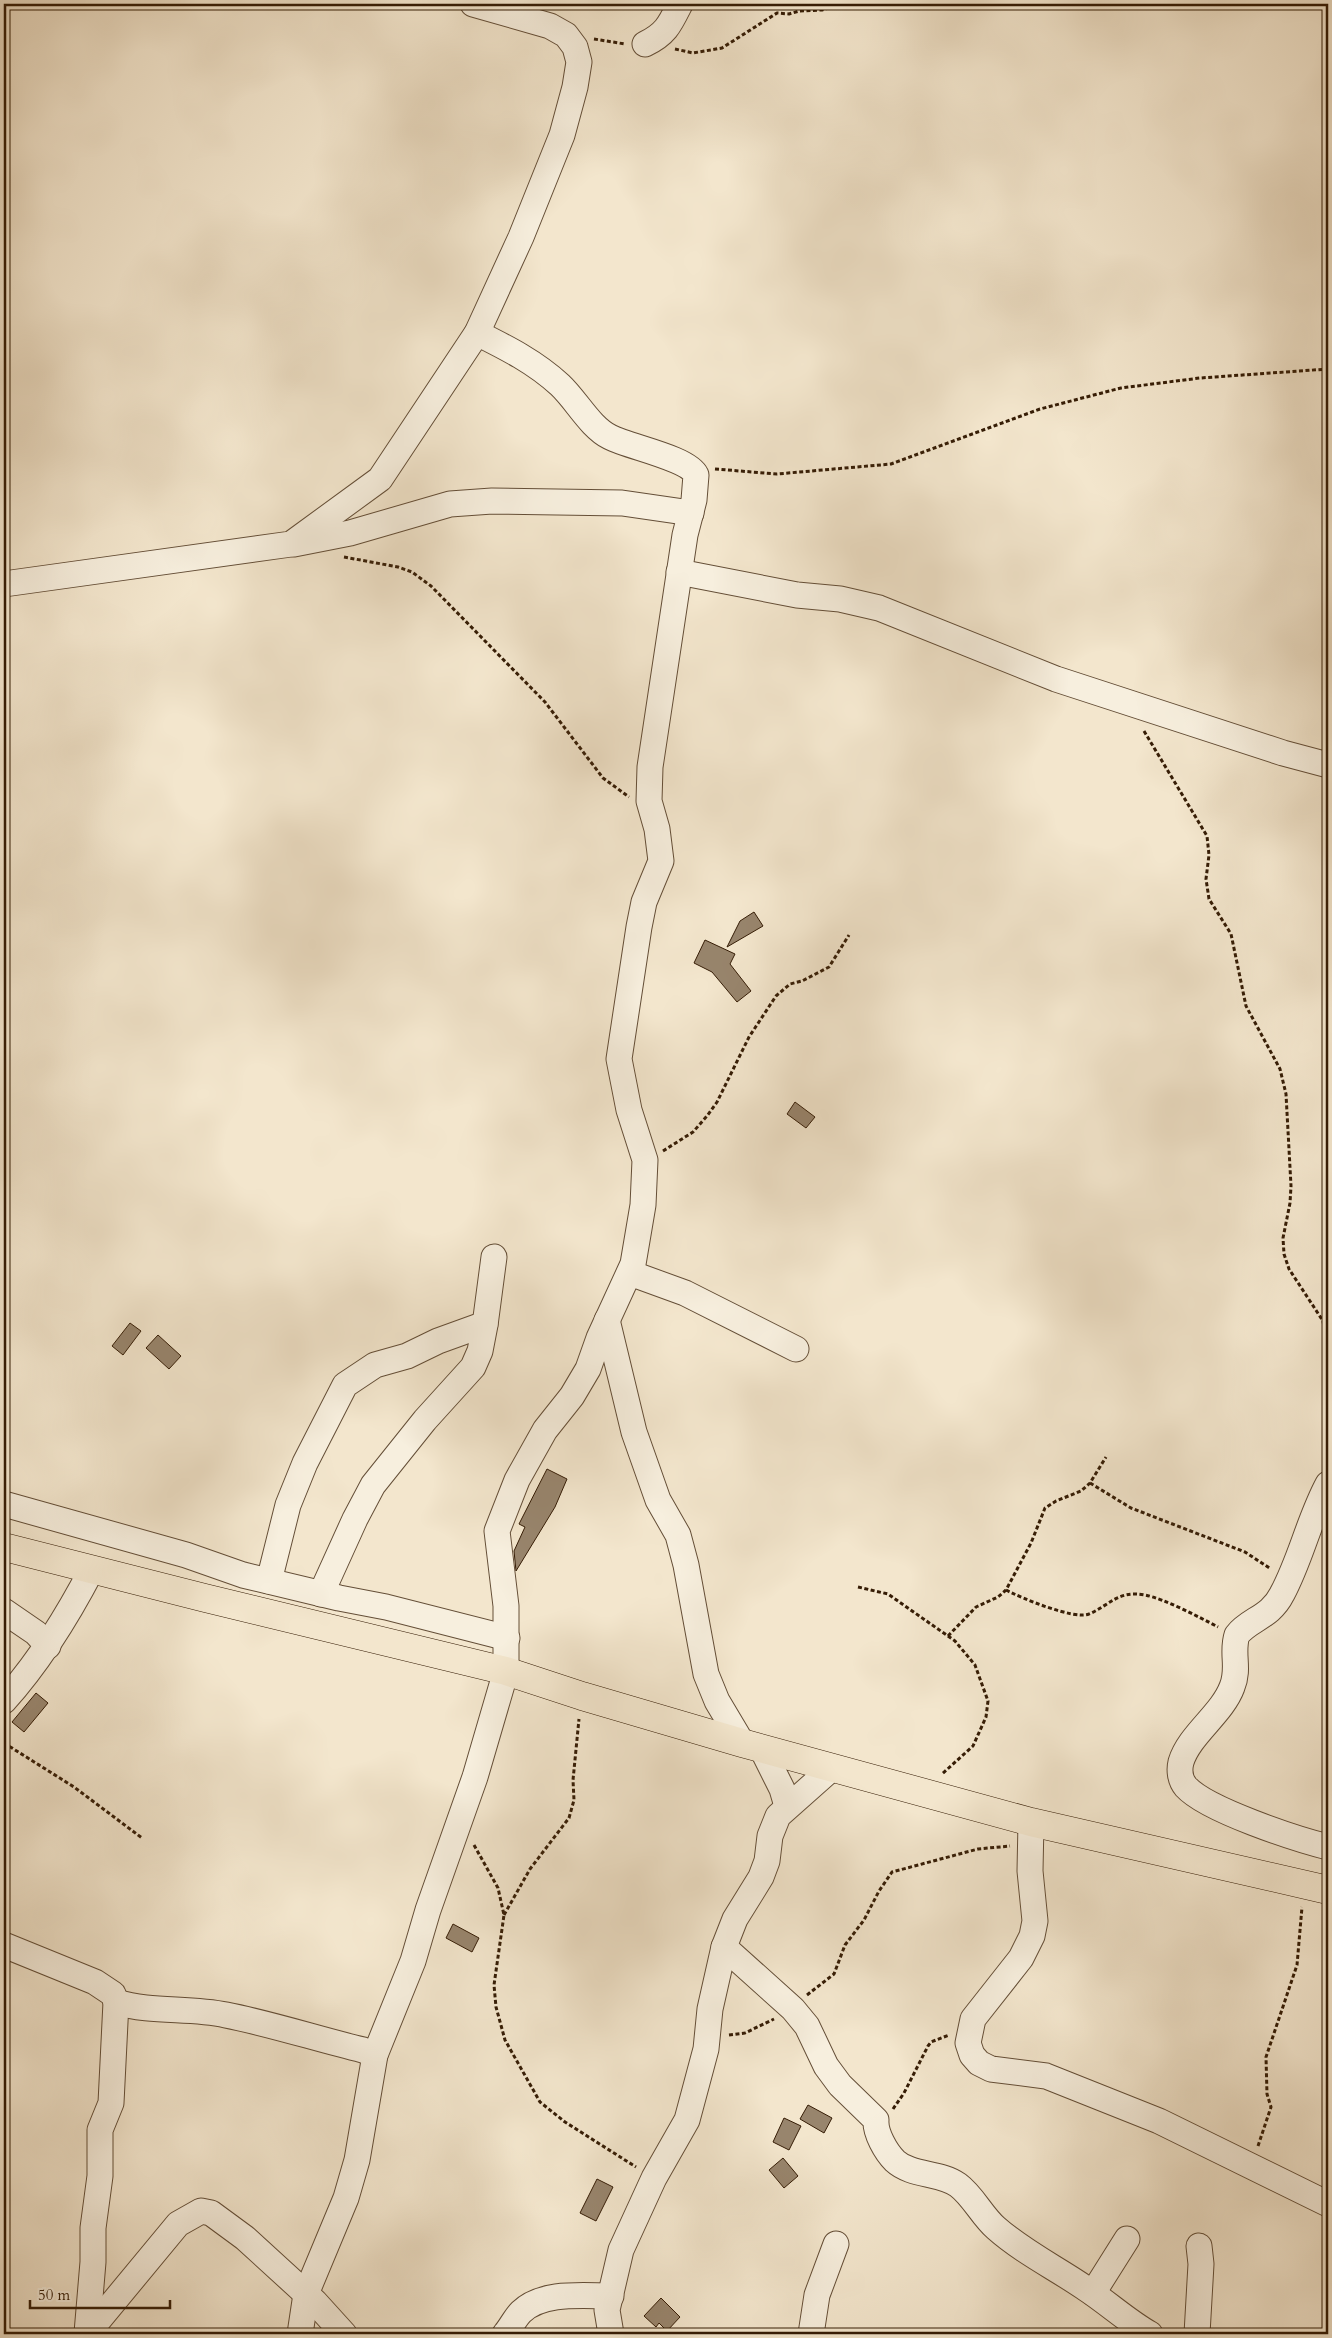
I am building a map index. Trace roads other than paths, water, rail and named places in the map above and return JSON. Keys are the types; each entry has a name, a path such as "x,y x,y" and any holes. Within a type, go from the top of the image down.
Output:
{"main road":[{"path":"4,1547 506,1671 582,1696 752,1746 918,1792 1031,1832 1328,1890"}],"street":[{"path":"291,544 380,479 477,333 521,237 562,135 575,87 579,62 575,47 566,35 550,26 498,7 473,4"},
{"path":"645,44 660,36 671,22 680,4"},
{"path":"300,2334 306,2294 346,2198 356,2160 375,2056 413,1961 475,1777 506,1671 508,1638 506,1606 497,1531 517,1480 545,1430 572,1396 588,1369 607,1320 630,1273 643,1205 645,1160 629,1110 619,1059 644,902 661,861 657,829 648,788 679,572 692,509 695,474 689,466 632,446 603,433 561,386 522,355 477,333"},
{"path":"4,584 328,539 450,504 492,501 622,503 692,509"},
{"path":"679,572 797,595 840,599 879,608 1056,679 1283,753 1328,765"},
{"path":"321,1594 355,1518 374,1486 426,1420 473,1367 480,1351 494,1256"},
{"path":"630,1273 685,1293 796,1349"},
{"path":"607,1320 634,1432 658,1500 678,1535 686,1566 706,1674 716,1701 752,1746 782,1789 787,1806"},
{"path":"269,1581 288,1505 305,1463 345,1385 375,1365 407,1356 438,1341 485,1324"},
{"path":"1325,1494 1282,1595 1269,1613 1237,1635 1235,1653 1237,1671 1232,1688 1219,1711 1181,1761 1179,1775 1185,1786 1205,1801 1293,1838 1328,1847"},
{"path":"4,1504 269,1581 386,1607 508,1638"},
{"path":"4,1701 36,1664 48,1646 69,1613 92,1569"},
{"path":"4,1611 36,1632 48,1646"},
{"path":"611,2334 607,2310 624,2239 654,2178 687,2120 707,2040 710,2009 724,1947 735,1919 761,1877 767,1861 770,1836 778,1816 832,1768"},
{"path":"1031,1832 1030,1871 1035,1921 1032,1936 1028,1949 1007,1978 984,2004 970,2028 968,2043 972,2055 979,2063 991,2069 1046,2076 1159,2121 1328,2204"},
{"path":"4,1945 95,1982 113,1994 116,2002 111,2103 100,2130 100,2176 93,2228 93,2262 87,2334"},
{"path":"724,1947 793,2009 807,2026 826,2066 840,2085 876,2120 876,2127 895,2160 904,2166 945,2178 960,2186 996,2228 1093,2293 1127,2321 1150,2334"},
{"path":"116,2002 156,2009 199,2010 225,2014 363,2050 375,2056"},
{"path":"87,2334 178,2224 201,2211 211,2213 245,2238 306,2294 344,2334"},
{"path":"1093,2293 1127,2239"},
{"path":"811,2334 817,2295 836,2244"},
{"path":"1197,2334 1201,2264 1199,2246"},
{"path":"506,2334 521,2312 534,2303 555,2297 611,2296"}]}
